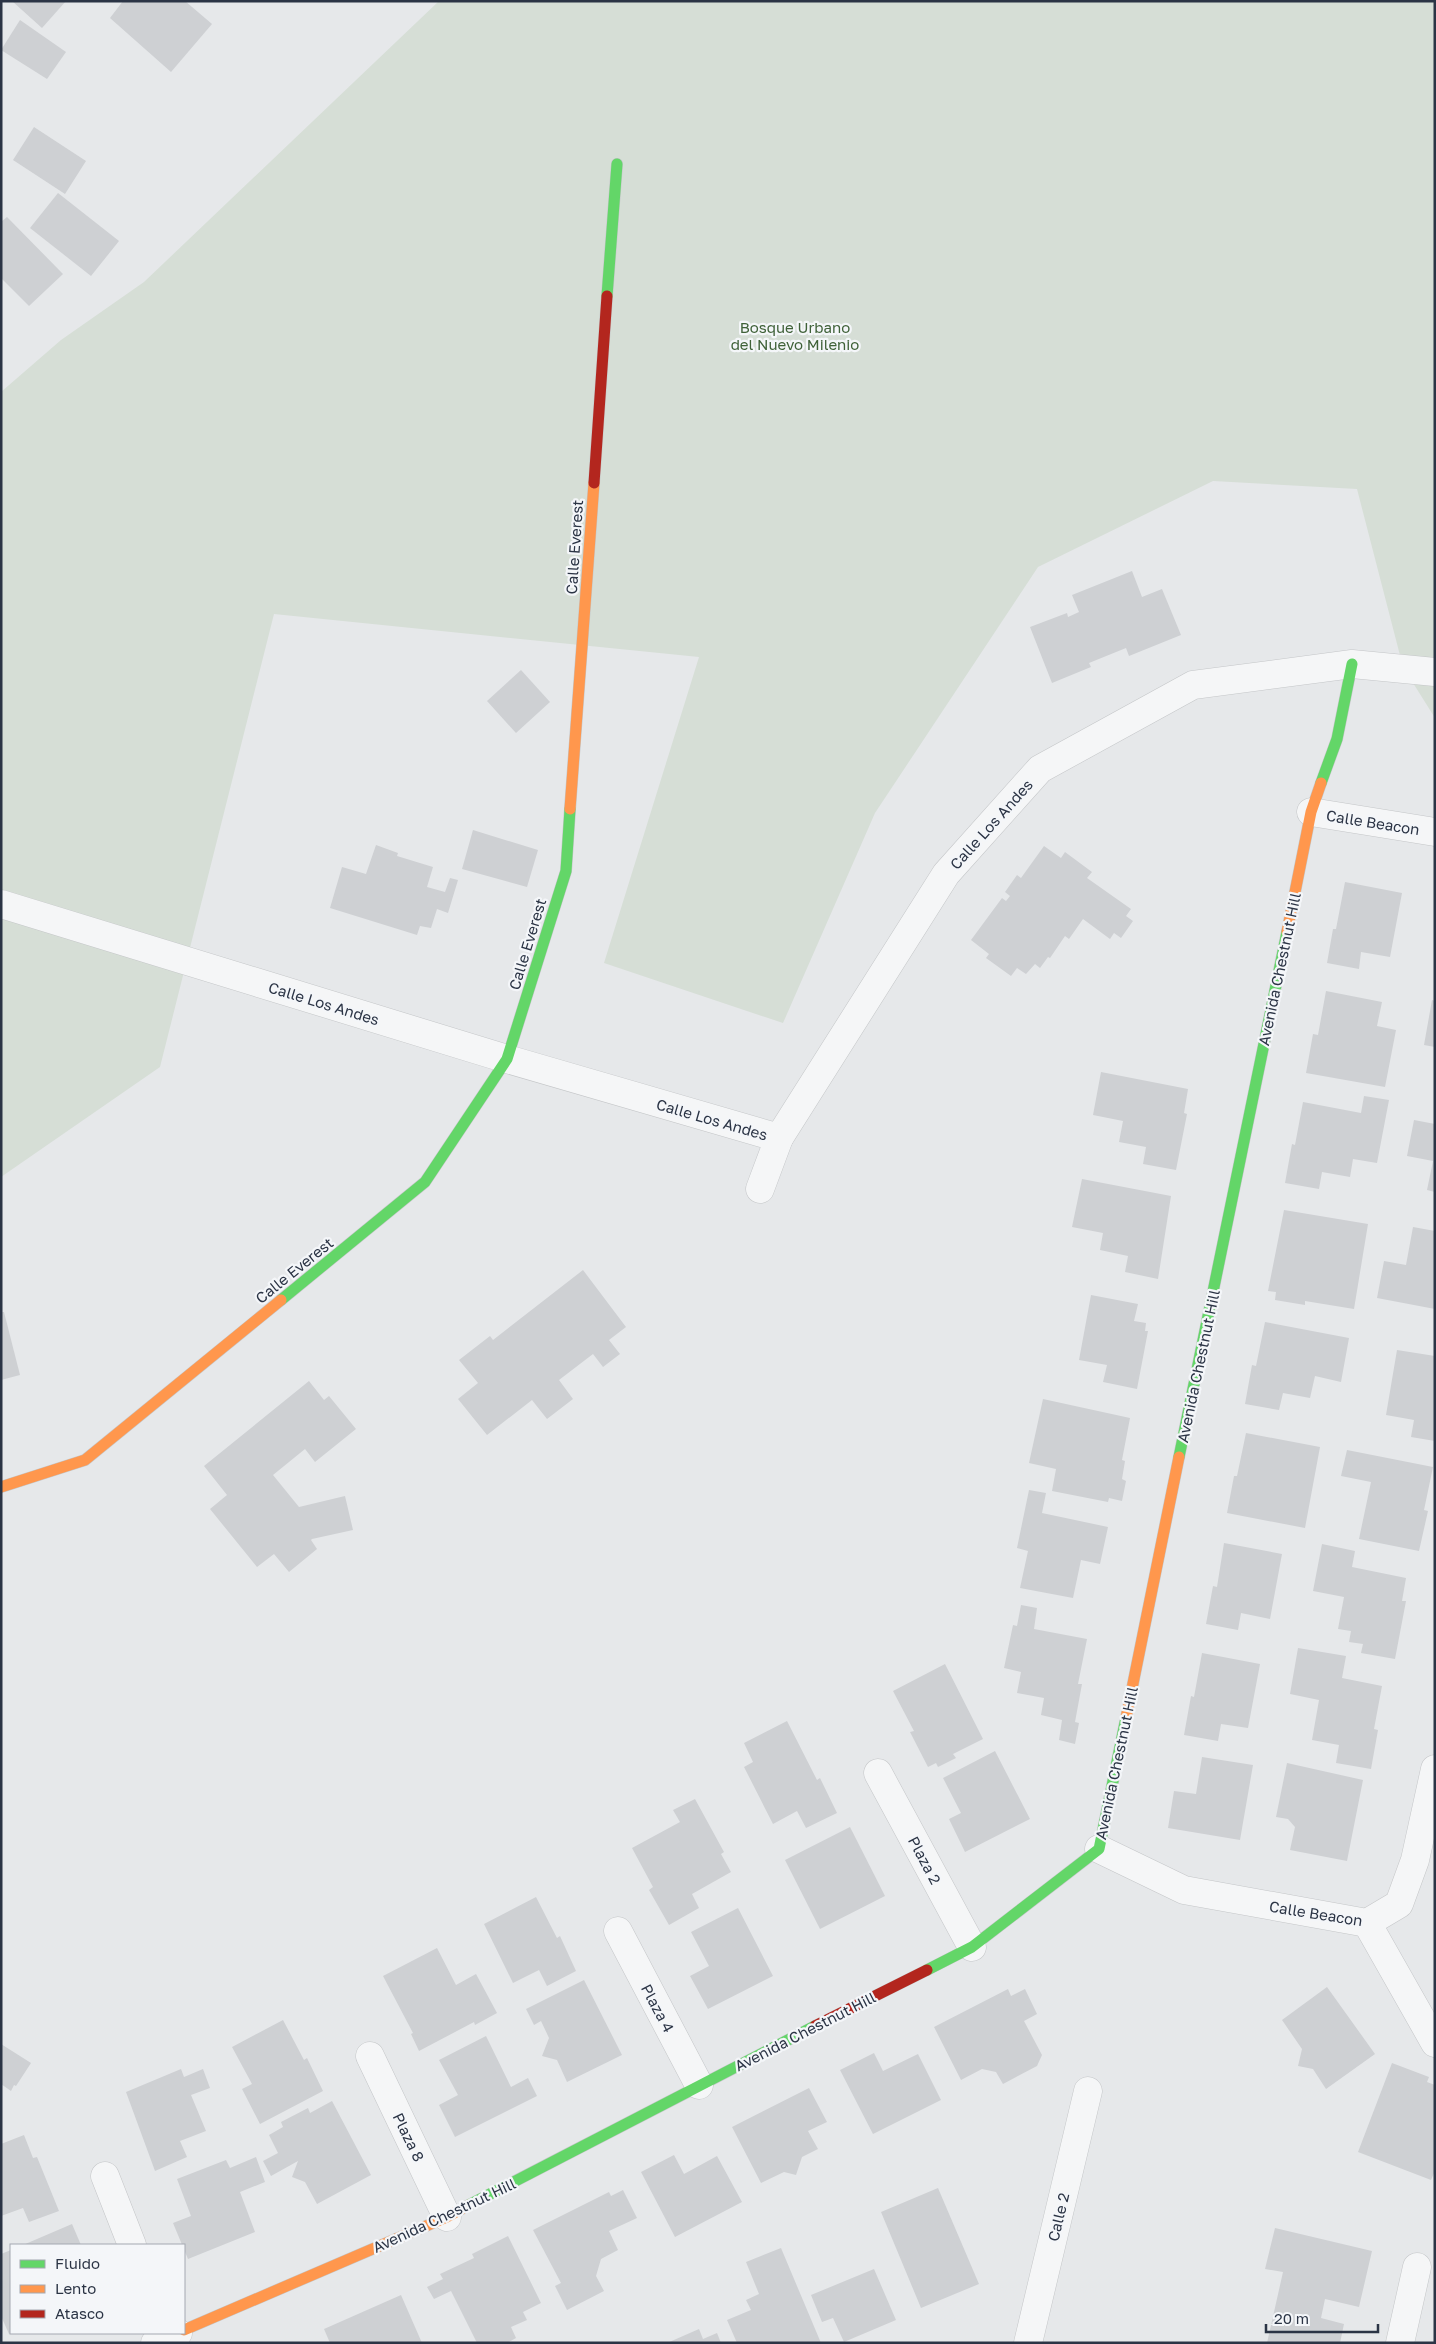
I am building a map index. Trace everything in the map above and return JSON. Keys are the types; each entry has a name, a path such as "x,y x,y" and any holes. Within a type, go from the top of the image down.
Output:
{"street":[{"name":"Calle Everest","path":"1,1487 85,1460 425,1182 507,1060 566,871 617,164"},
{"name":"Calle Los Andes","path":"1,904 507,1060 779,1138 946,874 1040,769 1193,685 1352,664 1435,672"},
{"name":"Avenida Chestnut Hill","path":"185,2329 447,2217 699,2085 972,1946 1099,1849 1311,812 1337,739 1352,664"},
{"name":"Calle Beacon","path":"1311,812 1435,832"},
{"path":"760,1189 779,1138"},
{"name":"Calle Beacon","path":"1099,1849 1184,1890 1367,1923 1399,1904 1415,1860 1435,1769"},
{"name":"Plaza 2","path":"878,1773 972,1946"},
{"path":"1367,1923 1435,2043"},
{"name":"Plaza 4","path":"618,1931 699,2085"},
{"name":"Plaza 8","path":"370,2056 447,2217"},
{"name":"Calle 2","path":"1028,2343 1088,2091"},
{"path":"105,2176 132,2244"},
{"path":"1400,2343 1417,2267"}],"green space":[{"name":"Bosque Urbano del Nuevo Milenio","path":"439,1 1435,1 1435,718 1403,667 1357,489 1213,481 1038,567 875,813 783,1023 604,963 699,657 274,614 160,1067 1,1177 1,392 61,340 144,282"}],"building":[{"path":"12,1 66,1 42,28"},
{"path":"123,1 185,1 212,24 171,72 110,18"},
{"path":"20,20 66,52 47,79 1,50"},
{"path":"34,127 86,161 65,194 13,160"},
{"path":"58,193 119,241 91,276 30,228"},
{"path":"7,217 63,274 29,306 1,278 1,222"},
{"path":"1132,571 1142,597 1162,589 1181,635 1129,656 1126,648 1089,663 1091,667 1052,683 1030,627 1067,613 1068,617 1079,612 1072,595"},
{"path":"521,670 550,702 516,733 487,701"},
{"path":"473,830 538,850 527,887 462,869"},
{"path":"376,845 398,853 397,856 433,867 427,887 445,892 450,878 458,880 448,913 437,909 431,928 420,926 417,935 330,908 342,867 366,874"},
{"path":"1044,846 1061,858 1065,852 1092,872 1087,878 1131,909 1126,916 1133,921 1121,938 1114,933 1110,939 1083,919 1069,939 1065,936 1050,958 1048,957 1040,968 1035,964 1026,974 1017,968 1011,976 986,958 989,954 971,940 1002,898 1006,901 1010,896 1005,892 1017,875 1021,878"},
{"path":"1345,882 1402,893 1390,957 1361,952 1359,969 1327,963 1333,929 1336,929"},
{"path":"1326,991 1382,1002 1377,1026 1396,1030 1385,1087 1306,1073 1313,1034 1318,1035"},
{"path":"1432,1000 1435,1001 1435,1047 1424,1045"},
{"path":"1101,1072 1188,1089 1184,1113 1187,1114 1176,1170 1143,1164 1146,1147 1119,1142 1123,1121 1093,1115"},
{"path":"1364,1096 1389,1100 1377,1163 1353,1159 1350,1177 1322,1172 1319,1189 1285,1183 1292,1144 1295,1145 1303,1102 1361,1113"},
{"path":"1414,1120 1435,1124 1435,1192 1427,1190 1433,1161 1407,1156"},
{"path":"1082,1179 1171,1196 1158,1279 1125,1272 1128,1256 1100,1250 1103,1233 1072,1227"},
{"path":"1284,1210 1368,1224 1354,1309 1305,1301 1305,1305 1275,1300 1276,1292 1268,1291"},
{"path":"1413,1227 1435,1231 1435,1309 1377,1298 1384,1261 1406,1265"},
{"path":"583,1270 626,1327 609,1340 620,1354 603,1367 593,1354 559,1380 573,1399 547,1419 532,1400 487,1435 458,1399 478,1383 459,1360 490,1336 493,1340"},
{"path":"1091,1295 1138,1304 1134,1321 1146,1323 1145,1331 1148,1331 1137,1389 1103,1382 1107,1365 1079,1360"},
{"path":"1,1312 4,1312 20,1375 1,1380"},
{"path":"1265,1322 1349,1338 1341,1382 1315,1376 1310,1398 1283,1393 1279,1410 1245,1404 1252,1365 1256,1366"},
{"path":"1397,1350 1435,1356 1435,1441 1411,1437 1414,1420 1386,1415"},
{"path":"309,1381 324,1400 329,1396 356,1429 315,1462 305,1449 273,1475 299,1507 345,1496 353,1530 312,1539 317,1549 289,1572 274,1554 257,1567 210,1509 227,1495 204,1466"},
{"path":"1043,1399 1130,1418 1122,1460 1125,1461 1122,1479 1126,1481 1122,1501 1109,1498 1108,1502 1052,1491 1056,1469 1029,1463"},
{"path":"1246,1433 1320,1447 1305,1528 1227,1513 1234,1476 1237,1476"},
{"path":"1347,1450 1433,1467 1424,1510 1428,1511 1419,1551 1359,1539 1371,1482 1341,1476"},
{"path":"1029,1490 1046,1493 1042,1513 1108,1527 1100,1564 1081,1560 1073,1598 1020,1588 1028,1551 1017,1548"},
{"path":"1224,1543 1282,1554 1270,1619 1241,1613 1238,1630 1206,1624 1213,1586 1217,1587"},
{"path":"1322,1544 1355,1551 1352,1567 1406,1578 1402,1601 1406,1601 1395,1659 1361,1653 1363,1644 1349,1642 1351,1631 1338,1629 1344,1597 1313,1591"},
{"path":"1021,1605 1037,1608 1034,1629 1087,1639 1078,1684 1082,1684 1075,1722 1079,1723 1075,1744 1059,1740 1062,1720 1041,1715 1044,1698 1017,1693 1021,1672 1004,1668 1013,1625 1017,1626"},
{"path":"1298,1648 1346,1656 1342,1678 1382,1686 1374,1729 1378,1730 1371,1769 1336,1763 1339,1745 1312,1740 1319,1700 1290,1694"},
{"path":"1202,1653 1260,1664 1248,1728 1221,1724 1218,1741 1184,1735 1191,1696 1194,1697"},
{"path":"945,1664 983,1739 953,1754 956,1758 938,1767 936,1763 928,1767 910,1732 914,1731 893,1691"},
{"path":"787,1721 817,1780 820,1778 837,1813 806,1828 797,1811 773,1824 744,1767 753,1762 744,1743"},
{"path":"995,1751 1030,1819 965,1852 949,1819 961,1813 943,1778"},
{"path":"1202,1757 1253,1765 1240,1840 1168,1828 1174,1791 1196,1794"},
{"path":"1287,1763 1363,1780 1347,1861 1290,1850 1295,1827 1288,1819 1276,1817"},
{"path":"695,1799 724,1852 721,1854 731,1872 692,1894 699,1908 669,1925 649,1890 653,1887 632,1848 680,1822 673,1810"},
{"path":"850,1827 885,1896 820,1929 785,1860"},
{"path":"536,1897 557,1938 560,1936 576,1971 547,1986 539,1970 513,1983 484,1924"},
{"path":"738,1908 773,1976 708,2009 690,1976 709,1966 691,1932"},
{"path":"437,1948 456,1985 476,1974 497,2013 475,2025 474,2022 419,2051 411,2034 413,2033 383,1976"},
{"path":"584,1980 622,2055 567,2082 557,2060 542,2056 549,2038 541,2021 534,2025 526,2009"},
{"path":"1327,1987 1375,2054 1326,2089 1313,2069 1298,2066 1302,2049 1282,2020"},
{"path":"1008,1989 1011,1996 1025,1989 1037,2014 1024,2021 1042,2055 1037,2066 1003,2084 996,2072 982,2069 961,2080 934,2027"},
{"path":"283,2020 304,2060 307,2058 323,2091 260,2124 242,2089 252,2084 232,2047"},
{"path":"486,2036 511,2087 528,2078 537,2096 455,2137 439,2105 458,2095 439,2060"},
{"path":"1,2044 31,2063 11,2091 1,2084"},
{"path":"874,2053 883,2071 918,2054 941,2100 873,2134 840,2070"},
{"path":"1392,2063 1429,2077 1427,2082 1435,2085 1435,2171 1431,2180 1358,2152"},
{"path":"181,2069 184,2077 203,2069 210,2088 191,2095 206,2131 180,2141 187,2157 155,2171 126,2092"},
{"path":"809,2088 827,2122 808,2131 818,2149 802,2157 796,2175 784,2172 761,2183 732,2127"},
{"path":"332,2101 371,2175 317,2204 305,2182 292,2177 298,2161 271,2176 263,2161 278,2153 269,2135 283,2127 281,2122 308,2108 310,2113"},
{"path":"24,2135 33,2158 37,2157 59,2211 29,2222 23,2208 1,2216 1,2144"},
{"path":"674,2155 684,2174 717,2156 742,2202 675,2237 641,2172"},
{"path":"256,2157 265,2182 240,2192 255,2232 188,2259 185,2252 185,2244 182,2244 173,2223 191,2216 177,2179 226,2160 230,2168"},
{"path":"938,2188 979,2284 921,2308 881,2212"},
{"path":"623,2190 637,2218 609,2231 618,2250 601,2259 596,2276 604,2291 567,2310 555,2286 561,2283 533,2230 609,2192 611,2196"},
{"path":"72,2224 81,2244 25,2244"},
{"path":"1275,2228 1372,2251 1359,2307 1325,2299 1321,2318 1344,2324 1340,2343 1267,2343 1283,2272 1265,2269"},
{"path":"508,2236 541,2303 523,2312 527,2320 511,2327 516,2338 507,2343 477,2343 451,2291 434,2299 427,2287 443,2279 440,2274 474,2258 472,2254"},
{"path":"781,2248 821,2343 737,2343 727,2320 751,2310 746,2300 759,2294 746,2262"},
{"path":"10,2250 9,2334 1,2316 1,2254"},
{"path":"874,2269 896,2320 844,2342 833,2318 822,2322 811,2295"},
{"path":"401,2295 422,2343 330,2343 324,2329"},
{"path":"699,2329 703,2339 717,2333 721,2343 667,2343"}],"traffic: fast":[{"path":"607,296 617,164"},
{"path":"1321,783 1337,739 1352,664"},
{"path":"281,1300 425,1182 507,1059 566,871 570,809"},
{"path":"1179,1457 1287,932"},
{"path":"927,1970 972,1947 1099,1849 1126,1718"},
{"path":"469,2205 815,2026"}],"traffic: slow":[{"path":"570,809 594,483"},
{"path":"1287,932 1311,812 1321,783"},
{"path":"1,1487 85,1460 281,1300"},
{"path":"1126,1718 1179,1457"},
{"path":"185,2330 447,2217 469,2205"}],"traffic: jam":[{"path":"594,483 607,296"},
{"path":"815,2026 927,1970"}]}
